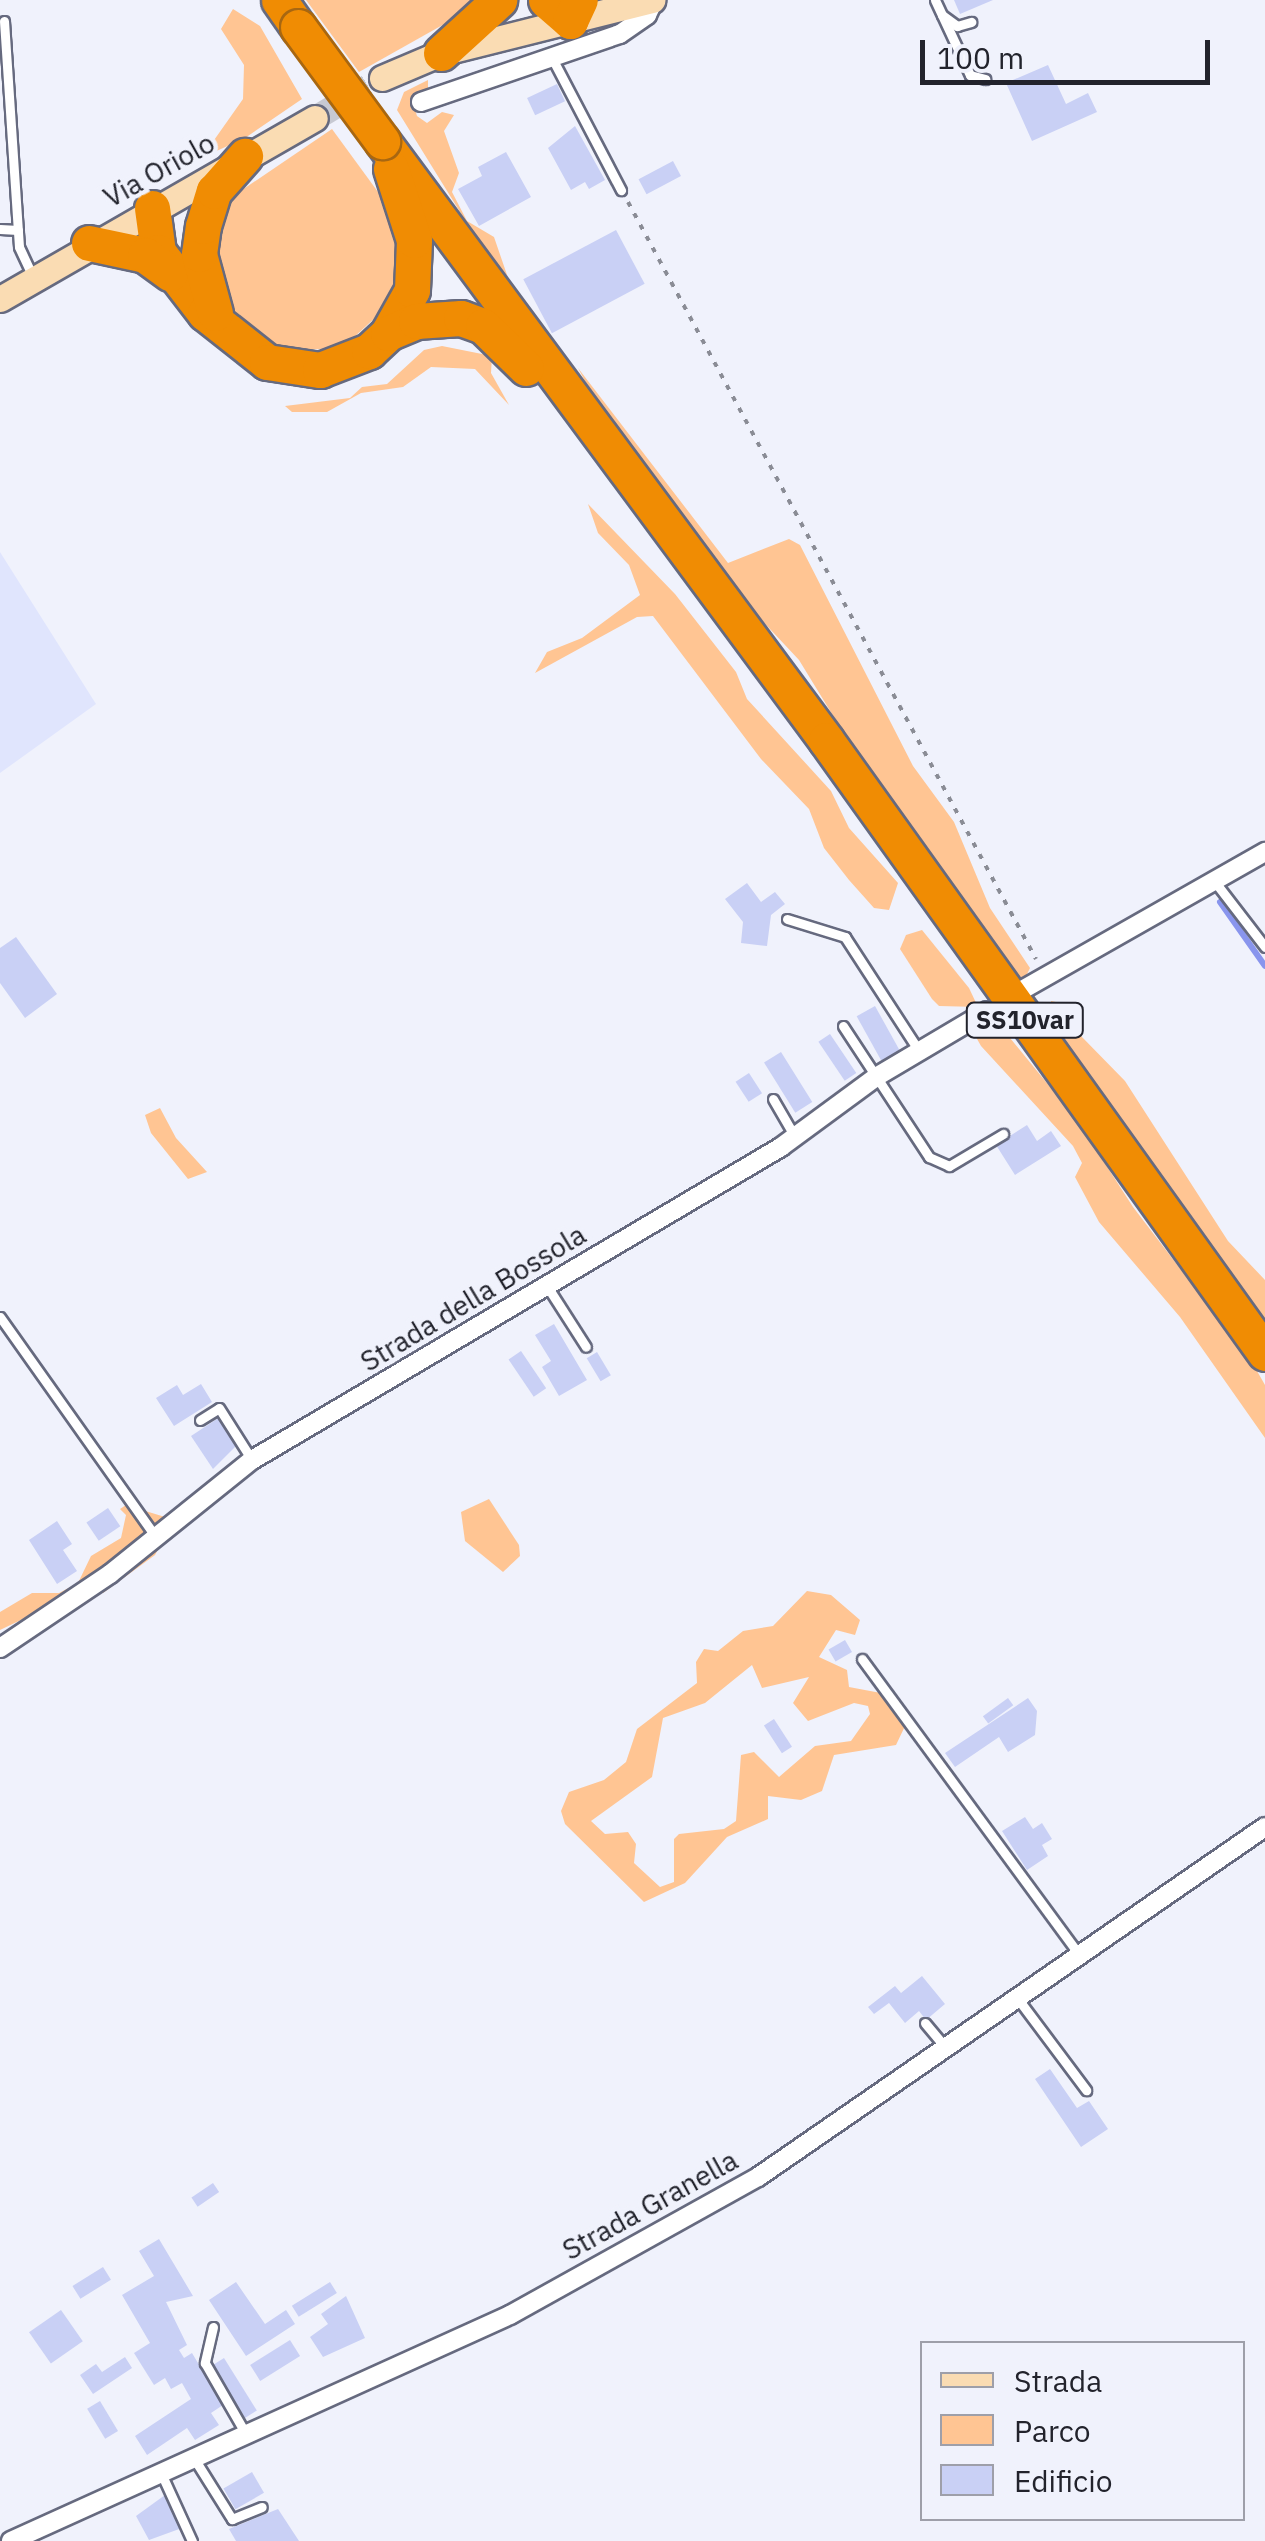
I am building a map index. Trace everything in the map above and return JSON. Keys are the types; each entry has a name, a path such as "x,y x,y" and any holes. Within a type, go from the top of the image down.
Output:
{"highway":[{"path":"441,53 499,0"},
{"name":"SS10var","path":"288,9 382,140 402,181 562,386 826,740 1265,1353"},
{"path":"186,265 214,190 245,156"},
{"path":"388,333 403,313 416,265 402,181"},
{"path":"152,208 224,332 267,362 306,370 346,363 388,333 416,321 461,318 483,326 538,381 562,386"},
{"path":"89,243 186,265"}],"street":[{"path":"382,78 565,7 653,0 648,15 620,34 421,102"},
{"name":"Via Oriolo","path":"0,299 89,243 315,118"},
{"path":"1015,994 1265,852"},
{"name":"Strada della Bossola","path":"0,1648 252,1460 449,1348 546,1284 795,1136 876,1077 987,1012"},
{"name":"Strada Granella","path":"11,2541 249,2438 510,2315 692,2214 806,2147 1265,1828"}],"lane":[{"path":"936,0 970,75 986,79"},
{"path":"940,14 957,26 971,22"},
{"path":"4,21 18,230 33,277"},
{"path":"553,60 621,190"},
{"path":"0,229 18,230"},
{"path":"1212,880 1265,947"},
{"path":"788,919 845,937 919,1052"},
{"path":"843,1026 929,1157 950,1166 1003,1134"},
{"path":"773,1099 795,1136"},
{"path":"546,1284 586,1347"},
{"path":"0,1317 155,1536"},
{"path":"200,1420 219,1408 252,1460"},
{"path":"862,1659 1080,1955"},
{"path":"1018,1999 1086,2090"},
{"path":"926,2023 946,2049"},
{"path":"213,2327 206,2362 249,2438"},
{"path":"195,2460 232,2519 262,2507"},
{"path":"162,2473 192,2541"}],"path":[{"path":"621,190 1046,976"}],"shaded area":[{"path":"0,552 96,704 0,773"}],"green space":[{"path":"306,0 487,0 359,72"},
{"path":"233,9 260,26 302,99 245,138 164,175 212,143 243,99 244,65 221,29"},
{"path":"428,80 428,92 412,99 417,116 427,123 442,112 454,115 444,131 459,173 452,192 467,221 494,237 517,304 397,110 404,92"},
{"path":"332,129 389,207 401,249 397,280 377,316 352,339 323,349 282,350 239,329 208,262 226,201"},
{"path":"442,346 492,356 491,373 509,405 475,369 431,367 403,387 361,393 327,412 292,412 285,406 350,398 362,387 387,384 424,350"},
{"path":"578,368 728,563 789,539 800,545 913,766 954,822 990,908 1030,968 1024,980 1006,965 870,776 799,660 728,584 609,426"},
{"path":"588,504 675,594 736,672 747,699 831,791 849,828 898,883 889,910 874,908 849,880 824,848 809,809 761,759 653,616 637,617 535,673 547,652 582,638 640,595 629,565 598,533"},
{"path":"922,930 969,988 978,1007 939,1006 932,999 900,949 906,935"},
{"path":"1051,1001 1061,1003 1081,1036 1125,1081 1228,1241 1265,1280 1265,1325 1107,1099 1068,1054 1051,1028"},
{"path":"992,1016 1077,1120 1133,1207 1253,1364 1265,1385 1265,1438 1180,1317 1099,1222 1075,1177 1082,1163 1073,1146 981,1046 972,1030"},
{"path":"160,1108 176,1138 207,1172 188,1179 151,1133 145,1115"},
{"path":"489,1499 519,1545 520,1556 503,1572 465,1541 461,1512"},
{"path":"126,1505 165,1517 167,1533 155,1555 103,1593 75,1594 0,1630 0,1612 32,1593 59,1593 78,1583 91,1556 121,1538 126,1515 120,1509"},
{"path":"807,1591 831,1595 860,1620 855,1635 836,1630 819,1657 847,1670 849,1687 886,1694 906,1724 896,1745 834,1755 822,1791 801,1800 768,1796 768,1819 727,1837 685,1883 644,1902 565,1824 561,1811 569,1792 604,1780 626,1762 637,1729 697,1683 696,1662 704,1649 718,1651 743,1631 773,1626","holes":["752,1665 762,1688 809,1677 793,1703 808,1721 854,1703 868,1706 870,1714 851,1741 815,1746 779,1777 754,1752 741,1755 736,1821 724,1829 679,1834 674,1839 674,1882 660,1887 634,1863 636,1844 628,1832 605,1834 591,1821 652,1777 663,1718 705,1703"]}],"building":[{"path":"954,0 993,0 960,14"},
{"path":"1048,65 1066,104 1088,93 1097,112 1032,141 1006,83"},
{"path":"557,84 565,101 535,115 527,98"},
{"path":"575,126 605,180 589,189 585,182 571,190 548,148"},
{"path":"506,152 531,197 479,226 458,189 482,176 478,167"},
{"path":"673,161 681,176 647,194 639,179"},
{"path":"616,230 645,284 552,333 523,279"},
{"path":"747,883 761,902 775,892 785,904 771,915 767,946 741,943 743,922 725,899"},
{"path":"16,937 57,994 25,1018 0,983 0,948"},
{"path":"875,1006 900,1051 881,1061 857,1016"},
{"path":"830,1034 856,1073 845,1081 818,1042"},
{"path":"781,1052 812,1102 795,1113 764,1063"},
{"path":"749,1073 762,1093 749,1102 736,1082"},
{"path":"1027,1125 1037,1141 1051,1131 1061,1146 1015,1175 996,1145"},
{"path":"554,1324 587,1380 559,1396 542,1367 551,1361 535,1335"},
{"path":"521,1351 546,1388 534,1397 509,1359"},
{"path":"597,1352 611,1375 601,1381 587,1358"},
{"path":"201,1384 212,1402 174,1426 156,1398 177,1385 183,1395"},
{"path":"220,1417 238,1444 213,1469 191,1436"},
{"path":"108,1508 120,1526 99,1541 86,1523"},
{"path":"57,1521 72,1544 63,1550 77,1571 57,1584 29,1540"},
{"path":"845,1640 852,1652 836,1662 829,1650"},
{"path":"1008,1698 1013,1705 988,1724 983,1716"},
{"path":"1028,1698 1037,1711 1035,1735 1008,1752 999,1737 955,1767 945,1753"},
{"path":"774,1719 792,1747 782,1753 764,1726"},
{"path":"1025,1817 1033,1829 1042,1823 1052,1839 1042,1845 1048,1856 1027,1870 1002,1831"},
{"path":"922,1976 945,2004 926,2020 919,2011 905,2023 889,2003 874,2014 868,2007 895,1986 901,1993"},
{"path":"1050,2069 1077,2108 1089,2101 1108,2129 1081,2147 1035,2079"},
{"path":"213,2183 219,2192 198,2207 191,2198"},
{"path":"159,2239 193,2296 166,2302 187,2345 179,2350 184,2358 192,2353 223,2405 211,2413 219,2425 195,2440 187,2428 147,2455 135,2436 191,2399 182,2383 171,2389 165,2378 154,2385 134,2353 150,2343 122,2295 154,2276 139,2251"},
{"path":"103,2267 111,2280 80,2299 72,2286"},
{"path":"236,2282 265,2324 286,2310 295,2324 246,2356 209,2300"},
{"path":"330,2282 337,2293 299,2317 292,2306"},
{"path":"346,2296 365,2338 323,2357 310,2337 328,2324 321,2314"},
{"path":"61,2310 83,2341 51,2363 29,2332"},
{"path":"290,2340 300,2356 260,2381 250,2365"},
{"path":"125,2357 132,2368 93,2394 80,2375 96,2364 102,2372"},
{"path":"224,2358 257,2411 245,2418 212,2365"},
{"path":"100,2401 118,2431 105,2439 87,2409"},
{"path":"252,2472 264,2493 235,2509 223,2488"},
{"path":"165,2495 182,2528 149,2540 136,2516"},
{"path":"278,2509 299,2541 236,2541 229,2529"}],"waterway":[{"path":"1220,902 1265,966"}],"tunnel":[{"path":"315,118 382,78"}]}
